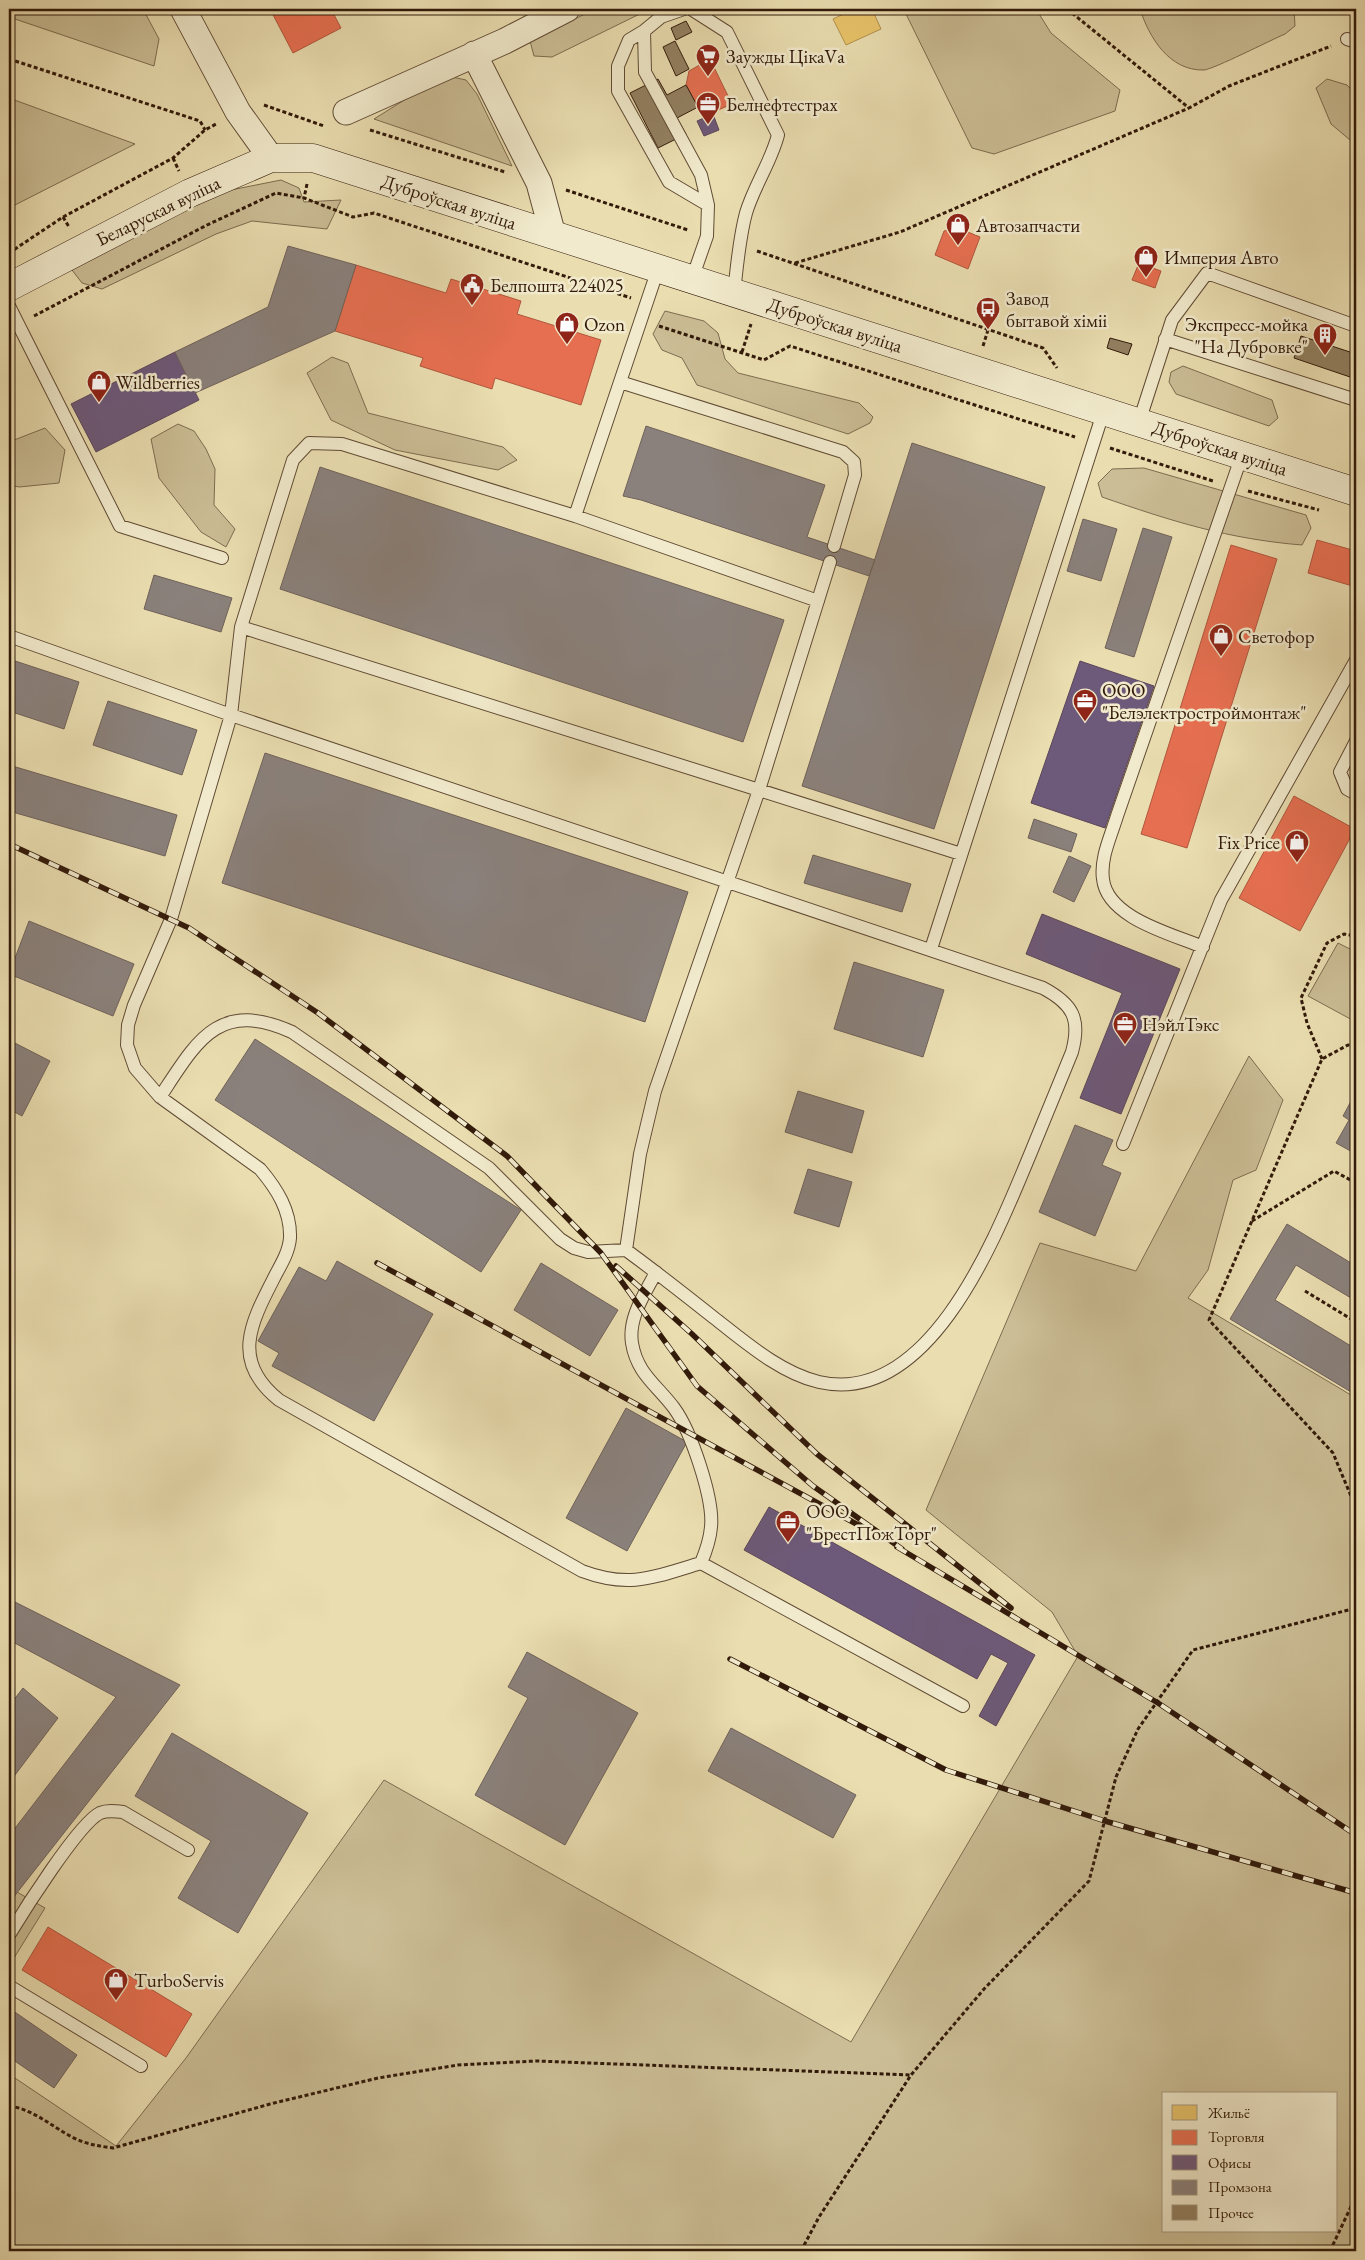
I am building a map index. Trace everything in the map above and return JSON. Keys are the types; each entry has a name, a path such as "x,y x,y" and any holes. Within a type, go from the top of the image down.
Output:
{"main road":[{"name":"Беларуская вуліца","path":"9,287 190,193 270,158 313,158"},
{"name":"Дуброўская вуліца","path":"313,158 1356,492"}],"street":[{"path":"183,9 238,112 270,158"},
{"path":"354,121 474,54 567,9"},
{"path":"474,54 539,183 553,235"}],"lane":[{"path":"684,9 661,17 630,40 618,66 618,90 669,182 708,204"},
{"path":"691,9 727,32 778,135 774,149 747,212 739,245 734,293"},
{"path":"644,30 645,72 701,175 708,204 707,236 692,279"},
{"path":"575,516 658,268"},
{"path":"1139,422 1172,320 1207,273 1356,326"},
{"path":"9,306 120,526 222,558"},
{"path":"1165,339 1356,400"},
{"path":"620,382 843,452 854,462 855,475 834,546"},
{"path":"931,949 1104,410"},
{"path":"818,601 575,516 342,444 309,443 293,460 241,627 231,715 171,919 134,1005 128,1025 127,1045 135,1068 160,1096 260,1169 273,1184 287,1213 290,1241 286,1254 260,1304 249,1339 248,1355 252,1369 268,1391 279,1400 582,1571 602,1579 623,1582 643,1580 701,1563 963,1706"},
{"path":"1203,947 1131,917 1117,907 1108,894 1102,880 1103,866 1117,816 1242,455"},
{"path":"626,1250 646,1123 759,790 830,562"},
{"path":"241,627 961,854"},
{"path":"9,636 231,715 1043,988 1056,995 1068,1005 1076,1020 1077,1035 1072,1052 1001,1225 960,1298 934,1334 911,1356 886,1373 864,1382 842,1384 818,1382 770,1358 626,1250 588,1252 574,1248 560,1239 510,1188 465,1150 292,1032 271,1022 246,1018 220,1024 200,1040 160,1096"},
{"path":"1123,1144 1221,900 1356,660"},
{"path":"1356,741 1340,772 1347,789 1356,794"},
{"path":"656,1272 638,1305 633,1322 632,1342 637,1361 647,1380 673,1406 688,1433 705,1487 712,1525 701,1563"},
{"path":"9,1935 30,1900 90,1820 100,1813 123,1812 188,1850"},
{"path":"9,1986 141,2066"}],"path":[{"path":"1067,9 1189,108"},
{"path":"794,264 900,232 1189,108 1228,86 1352,41"},
{"path":"9,59 200,121 205,130"},
{"path":"9,253 63,217 173,158 205,130 238,112 260,103 327,127 313,158 304,198"},
{"path":"354,121 371,130 539,183 573,191 707,236"},
{"path":"19,324 207,225 276,193 304,198 353,217 374,213 646,302 658,326 764,360 790,346 1232,486 1328,512"},
{"path":"739,245 1043,348 1060,373"},
{"path":"1322,1059 1307,1023 1301,998 1327,943 1344,934 1356,936"},
{"path":"1356,1045 1348,1045 1322,1059 1208,1320 1333,1454 1356,1508"},
{"path":"1252,1221 1334,1171 1356,1184"},
{"path":"1305,1290 1356,1322"},
{"path":"801,2251 819,2217 911,2075 984,1989 1088,1881 1116,1777 1138,1729 1193,1650 1356,1608"},
{"path":"9,2106 38,2116 79,2140 92,2145 113,2148 270,2104 378,2078 458,2065 536,2061 911,2075"},
{"path":"1330,2251 1356,2196"}],"shaded area":[{"path":"9,9 143,9 159,39 154,66 9,17"},
{"path":"595,9 650,9 552,57 534,56 530,41"},
{"path":"898,9 1036,9 1051,33 1120,90 1115,111 994,154 972,148 906,14"},
{"path":"1140,9 1294,9 1295,26 1285,34 1219,65 1204,70 1192,69 1180,65 1162,50 1149,30"},
{"path":"452,77 466,80 477,94 512,166 374,119 406,99"},
{"path":"1327,79 1347,85 1356,95 1356,145 1331,124 1316,88"},
{"path":"9,98 135,144 9,208"},
{"path":"281,180 299,188 304,202 341,200 327,229 252,221 216,234 102,289 82,283 72,270 211,194"},
{"path":"665,311 704,321 718,333 725,359 738,373 859,403 873,417 870,423 848,434 697,385 682,358 662,350 653,334"},
{"path":"332,357 348,363 368,413 503,447 517,460 498,470 395,450 331,420 307,373"},
{"path":"1183,366 1272,400 1278,418 1269,426 1176,394 1169,382 1171,372"},
{"path":"178,424 194,431 206,449 215,469 214,505 235,529 226,547 201,532 159,478 151,439"},
{"path":"45,428 65,450 59,483 19,487 9,485 9,442"},
{"path":"1144,468 1306,515 1311,528 1302,545 1275,542 1200,528 1102,497 1098,483 1112,469"},
{"path":"1338,943 1356,952 1356,1022 1308,996"},
{"path":"1249,1056 1283,1100 1256,1170 1233,1180 1208,1270 1188,1298 1356,1398 1356,2251 9,2251 9,2074 116,2146 186,2058 384,1780 851,2042 1078,1656 1052,1612 926,1510 1040,1243 1136,1271"},
{"path":"17,1892 45,1908 9,1966 9,1903"}],"building: Жильё":[{"path":"854,9 872,9 881,29 846,45 833,19"}],"building: Торговля":[{"path":"270,9 331,9 341,28 293,53"},
{"path":"345,9 362,9 349,15"},
{"path":"710,59 732,104 709,114 698,107 686,85 689,71"},
{"name":"Автозапчасти","path":"958,228 980,237 968,269 935,255 944,231"},
{"path":"1139,263 1161,271 1155,288 1132,280"},
{"path":"356,265 446,293 451,279 521,301 517,314 601,340 581,405 495,378 492,389 420,366 423,358 335,331"},
{"path":"1317,540 1356,551 1356,587 1308,573"},
{"name":"Светофор","path":"1231,545 1277,559 1187,848 1141,834"},
{"name":"Fix Price","path":"1294,796 1355,829 1300,931 1239,898"},
{"path":"48,1927 192,2014 166,2057 22,1970"}],"building: Офисы":[{"name":"Белнефтестрах","path":"713,114 719,130 704,136 697,121"},
{"path":"175,352 199,400 96,452 71,404"},
{"path":"1080,661 1154,686 1105,828 1031,803"},
{"name":"НэйлТэкс","path":"1042,914 1180,969 1121,1114 1080,1098 1122,993 1026,954"},
{"path":"769,1507 1035,1655 996,1726 979,1716 1008,1663 991,1654 977,1679 744,1550"}],"building: Промзона":[{"path":"288,246 356,265 335,331 195,393 175,352 268,307"},
{"path":"646,426 825,485 807,537 875,560 869,576 641,500 623,496"},
{"path":"912,443 1045,487 934,829 802,786"},
{"path":"320,467 784,620 743,742 280,589"},
{"path":"1083,519 1117,529 1101,581 1067,571"},
{"path":"1143,528 1172,537 1134,657 1105,648"},
{"path":"154,575 232,598 221,632 144,609"},
{"path":"9,659 79,682 64,729 9,711"},
{"path":"108,701 197,730 182,775 93,745"},
{"path":"265,753 688,892 645,1022 222,883"},
{"path":"9,765 177,815 165,856 9,811"},
{"path":"1034,819 1077,834 1071,852 1028,838"},
{"path":"813,855 911,884 902,912 804,883"},
{"path":"1069,856 1091,866 1074,902 1053,892"},
{"path":"29,921 134,964 113,1016 9,974"},
{"path":"854,962 944,990 923,1057 834,1029"},
{"path":"255,1039 521,1210 481,1272 215,1100"},
{"path":"9,1040 50,1061 22,1116 9,1109"},
{"path":"798,1091 864,1111 852,1153 785,1132"},
{"path":"1356,1092 1356,1154 1336,1143 1349,1120 1343,1116"},
{"path":"1075,1125 1113,1140 1102,1165 1121,1173 1095,1236 1039,1212"},
{"path":"808,1169 852,1182 839,1227 794,1213"},
{"path":"1287,1224 1356,1266 1356,1301 1296,1265 1275,1300 1356,1349 1356,1395 1230,1319"},
{"path":"337,1261 433,1314 374,1421 272,1366 279,1353 258,1341 299,1267 326,1281"},
{"path":"541,1263 618,1310 590,1356 514,1310"},
{"path":"626,1408 687,1442 627,1551 566,1518"},
{"path":"9,1599 180,1685 9,1903 9,1836 116,1697 9,1640"},
{"path":"527,1652 638,1713 565,1845 475,1795 528,1698 508,1687"},
{"path":"23,1688 58,1718 9,1783 9,1706"},
{"path":"731,1728 856,1795 833,1838 708,1771"},
{"path":"172,1733 308,1813 238,1933 178,1898 211,1841 135,1796"},
{"path":"9,2008 77,2055 54,2088 9,2057"}],"building: Прочее":[{"path":"686,21 692,32 676,40 671,28"},
{"path":"675,41 689,69 676,76 663,47"},
{"path":"658,79 667,95 686,85 698,107 677,118 686,134 658,148 630,93"},
{"name":"Экспресс-мойка \"На Дубровке\"","path":"1301,336 1356,354 1356,379 1294,358"},
{"path":"1110,338 1132,344 1128,355 1107,348"}],"railway":[{"path":"9,844 189,928 318,1013 507,1156 601,1253 697,1386 813,1486 902,1549"},
{"path":"377,1263 860,1526"},
{"path":"616,1266 692,1334 817,1454 1011,1608"},
{"path":"897,1547 1158,1703 1356,1835"},
{"path":"730,1659 946,1770 1105,1821 1356,1893"}],"place":[{"name":"Заужды ЦікаVа","path":"708,77"},
{"name":"Белнефтестрах","path":"708,125"},
{"name":"Автозапчасти","path":"958,246"},
{"name":"Империя Авто","path":"1146,278"},
{"name":"Белпошта 224025","path":"472,306"},
{"name":"Завод бытавой хіміі","path":"988,330"},
{"name":"Ozon","path":"567,345"},
{"name":"Экспресс-мойка \"На Дубровке\"","path":"1325,356"},
{"name":"Wildberries","path":"99,403"},
{"name":"Светофор","path":"1221,657"},
{"name":"ООО \"Белэлектростроймонтаж\"","path":"1085,722"},
{"name":"Fix Price","path":"1297,863"},
{"name":"НэйлТэкс","path":"1125,1045"},
{"name":"ООО \"БрестПожТорг\"","path":"788,1543"},
{"name":"TurboServis","path":"116,2001"}]}
